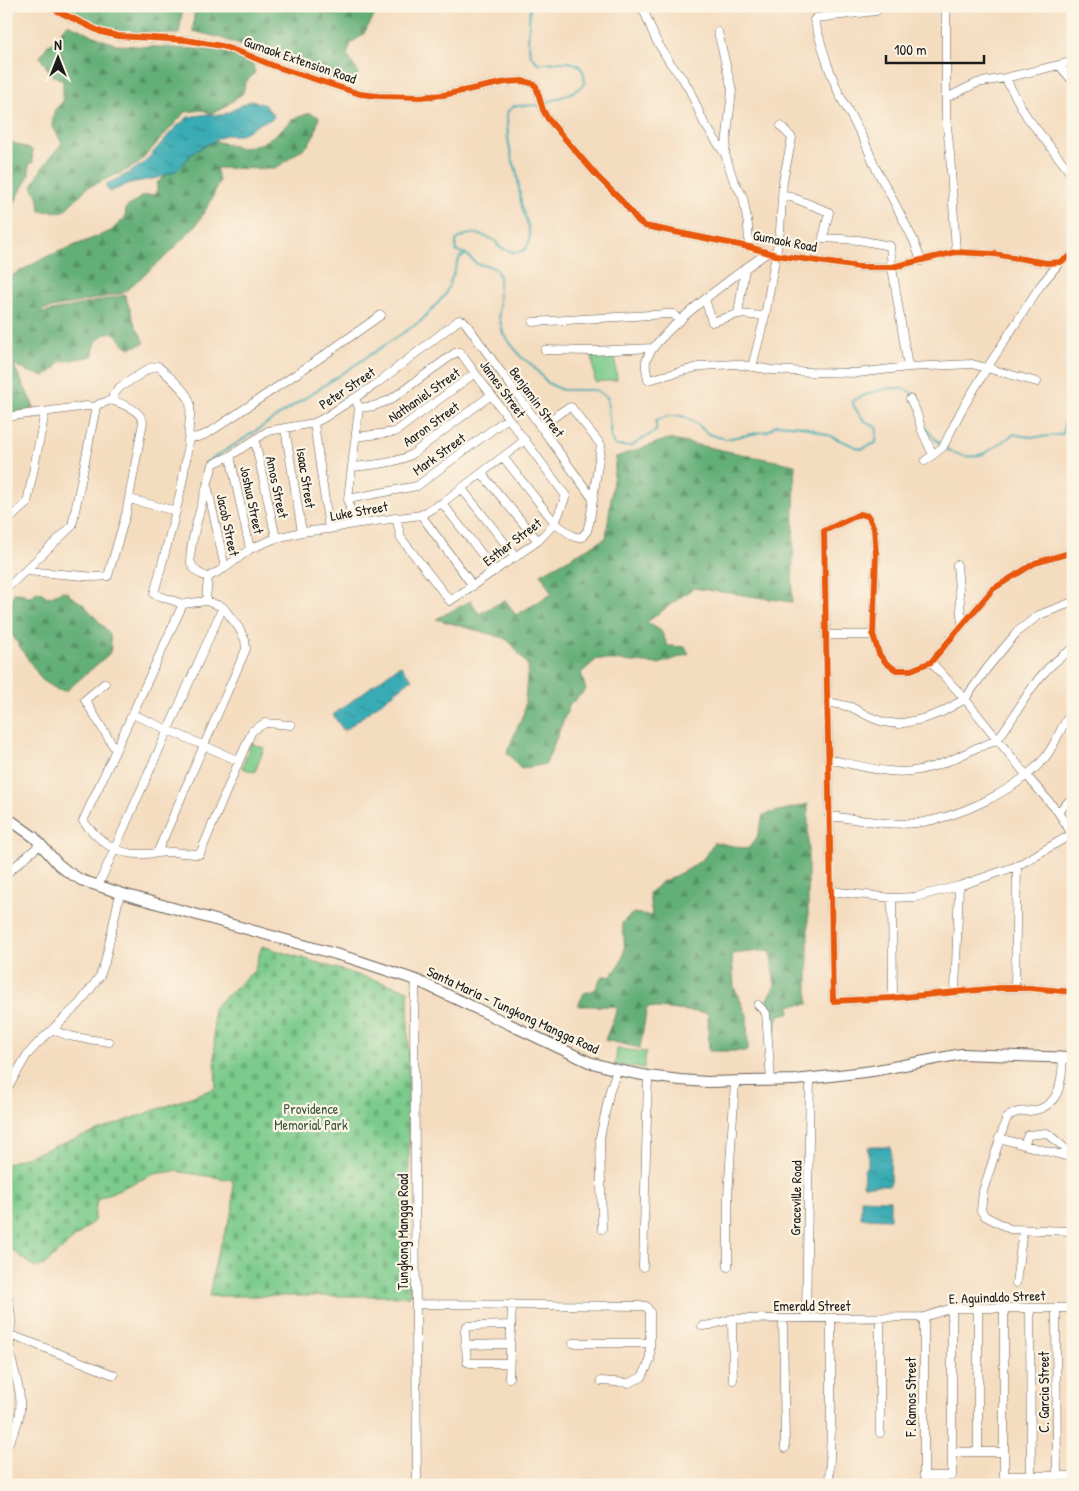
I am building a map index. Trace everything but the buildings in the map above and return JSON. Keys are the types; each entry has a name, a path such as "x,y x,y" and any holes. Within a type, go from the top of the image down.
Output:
{"main road":[{"name":"Santa Maria - Tungkong Mangga Road","path":"6,817 41,844 58,864 81,880 120,893 359,960 416,980 589,1062 617,1070 680,1080 735,1082 810,1078 872,1071 962,1054 1068,1058"}],"street":[{"name":"Gumaok Extension Road","path":"47,6 101,32 118,36 186,40 222,46 274,66 360,94 399,97 435,96 506,82 522,81 532,83 536,86 543,110"},
{"path":"639,6 644,10 660,47 690,91 704,123 725,154 733,179 743,197 748,224 749,247"},
{"path":"876,11 816,18 814,20 839,94 865,141 877,171 914,241 921,261"},
{"path":"946,13 946,118 956,252"},
{"path":"718,32 732,90 725,154"},
{"path":"946,98 976,83 1005,78 1073,61"},
{"path":"1059,65 1070,78 1073,78"},
{"path":"1005,78 1027,117 1073,176"},
{"name":"Gumaok Road","path":"543,110 548,119 578,155 622,201 638,221 645,226 749,247 776,255 859,267 892,267 956,252 994,254 1047,263 1060,262"},
{"path":"752,367 765,316 776,255 782,196 792,138 781,126"},
{"path":"782,196 829,212 823,238 859,240 890,246 908,367"},
{"path":"767,253 705,299 653,348 646,362 648,380 702,366 735,364 772,370 857,373 908,367 972,364 1037,382"},
{"path":"925,461 943,447 986,368 1040,286 1060,262 1073,255"},
{"path":"738,314 745,268"},
{"path":"705,299 712,322 738,314 765,316"},
{"path":"533,322 667,314 672,314 680,321"},
{"path":"189,438 203,436 216,428 381,315"},
{"name":"Peter Street","path":"208,577 198,574 191,562 191,546 213,464 230,456 268,431 314,423 390,374 461,320"},
{"name":"Benjamin Street","path":"461,320 464,321 593,499"},
{"path":"545,350 592,351 653,348"},
{"name":"James Street","path":"359,408 374,406 390,400 455,353 460,352 525,440"},
{"path":"112,400 113,395 120,386 150,368 158,366 185,393 190,402 189,438 183,482 154,594 183,604 206,601 222,607 239,628 245,640 246,649 158,853"},
{"name":"Nathaniel Street","path":"356,437 395,432 475,374"},
{"name":"Aaron Street","path":"352,467 404,459 492,395"},
{"path":"353,524 348,499 359,408 355,398"},
{"path":"910,399 933,455"},
{"path":"6,589 72,526 96,407 99,404 112,400 137,412 143,422 129,500 108,576 96,577 26,571"},
{"path":"6,417 87,406 96,407"},
{"path":"503,457 555,523 574,537 582,537 587,530 601,445 571,407 540,427"},
{"path":"6,522 27,503 45,412"},
{"name":"Mark Street","path":"348,499 417,486 508,418"},
{"path":"314,423 329,529"},
{"name":"Isaac Street","path":"285,428 302,532"},
{"name":"Luke Street","path":"208,577 250,550 276,538 396,517 421,515 442,503 525,440"},
{"name":"Esther Street","path":"396,517 401,538 450,601 538,541 555,523 566,496 525,440"},
{"name":"Amos Street","path":"254,441 276,538"},
{"name":"Joshua Street","path":"230,456 250,550"},
{"path":"482,474 538,541"},
{"name":"Jacob Street","path":"207,487 224,568"},
{"path":"462,488 516,557"},
{"path":"129,500 176,511"},
{"path":"442,503 496,571"},
{"path":"1073,552 1035,563 993,589 931,662 911,670 896,670 886,663 879,654 873,635 876,554 874,528 868,516 860,514 824,532 833,1001 1014,988 1073,992"},
{"path":"421,515 473,586"},
{"path":"957,564 962,625"},
{"path":"206,601 208,577"},
{"path":"828,702 851,706 883,722 899,724 942,712 965,699 1003,647 1018,631 1039,615 1073,602"},
{"path":"183,604 83,821 99,840 114,849 126,853 173,852 200,854 252,731 265,723 291,725"},
{"path":"98,886 222,607"},
{"path":"826,634 873,635"},
{"path":"828,759 889,771 912,771 939,765 998,739 1037,680 1052,664 1073,649"},
{"path":"830,891 892,898 915,897 959,886 1017,866 1072,835 1058,812 965,699 931,662"},
{"path":"105,683 85,700 115,749"},
{"path":"829,816 887,823 916,823 947,816 976,806 1027,776 1045,758 1067,717 1073,711"},
{"path":"132,714 239,762"},
{"path":"1058,812 1073,798"},
{"path":"6,874 41,844"},
{"path":"1014,988 1017,866"},
{"path":"955,992 959,886"},
{"path":"6,1091 9,1081 28,1055 80,1003 100,976 105,962 120,893"},
{"path":"892,898 893,998"},
{"name":"Tungkong Mangga Road","path":"416,980 414,1010 417,1485"},
{"path":"758,1006 766,1013 771,1081"},
{"path":"53,1029 68,1036 109,1042"},
{"path":"1068,1058 1059,1090 1051,1102 1040,1109 1014,1112 1006,1120 983,1191 981,1211 985,1216 1010,1229 1073,1231"},
{"path":"602,1229 600,1138 610,1090 617,1070"},
{"path":"643,1267 648,1076"},
{"name":"Graceville Road","path":"806,1318 810,1078"},
{"path":"728,1267 728,1198 735,1082"},
{"path":"1000,1138 1024,1145 1065,1156 1067,1150 1047,1133 1028,1135 1024,1145"},
{"path":"1016,1283 1023,1230"},
{"path":"6,1290 10,1305 11,1363 17,1380 21,1411 18,1426 6,1447"},
{"path":"416,1304 646,1306 650,1312 650,1361 642,1377 629,1383 601,1381"},
{"path":"509,1378 512,1304"},
{"path":"952,1308 953,1452 1004,1452"},
{"name":"E. Aguinaldo Street","path":"924,1317 952,1308 1073,1308"},
{"path":"978,1308 978,1452"},
{"path":"1004,1308 1004,1476 1073,1476"},
{"path":"1030,1308 1030,1476"},
{"name":"C. Garcia Street","path":"1056,1308 1057,1476"},
{"name":"Emerald Street","path":"702,1326 732,1319 924,1317"},
{"name":"F. Ramos Street","path":"924,1317 924,1476 952,1476 953,1452"},
{"path":"829,1485 831,1318"},
{"path":"880,1318 880,1433"},
{"path":"732,1319 733,1380"},
{"path":"783,1319 785,1448"},
{"path":"509,1363 467,1362 465,1330 467,1326 511,1324"},
{"path":"10,1335 114,1375"},
{"path":"573,1343 650,1343"},
{"path":"465,1345 510,1344"}],"green space":[{"path":"59,6 183,6 179,34 161,34 131,33 105,29 81,19"},
{"path":"196,6 322,6 323,14 347,14 352,6 380,6 363,35 351,43 347,55 358,72 356,80 348,85 221,38 193,31"},
{"path":"68,24 118,45 214,50 231,54 253,64 255,73 245,83 243,93 222,109 211,113 202,110 185,112 138,164 88,187 63,212 40,211 39,199 32,186 42,168 62,143 52,125 54,111 63,101 63,81 51,74 40,57 48,45 62,37 62,29"},
{"path":"310,113 319,117 315,133 308,145 275,169 216,168 219,181 212,199 197,224 167,255 123,293 42,310 42,313 125,295 136,327 145,343 130,348 111,332 103,335 98,340 94,347 93,356 60,362 54,370 45,376 29,372 13,364 35,409 6,414 6,279 48,256 111,231 125,218 126,208 142,196 157,194 157,183 167,174 177,170 194,152 215,141 241,148 261,144 275,135 293,119"},
{"path":"6,140 32,150 33,163 29,163 29,175 6,219"},
{"path":"614,351 617,380 595,382 592,353"},
{"path":"668,439 795,465 792,602 693,588 647,622 661,631 668,646 685,647 689,654 659,664 597,659 581,673 586,690 570,704 546,764 521,769 507,752 524,712 528,666 512,644 504,638 436,619 471,601 479,614 505,600 516,615 552,594 541,574 606,538 616,457"},
{"path":"38,591 47,597 61,591 68,592 70,596 83,604 110,634 111,648 109,654 66,691 58,690 42,680 6,626 6,607 10,604 14,593 22,593 29,597"},
{"path":"251,743 264,748 255,772 242,768"},
{"path":"808,804 808,1004 790,1005 790,1013 779,1015 772,1043 766,1003 775,986 770,950 732,954 734,987 747,1015 748,1051 709,1051 708,1013 647,1007 640,1048 605,1040 618,1007 578,1006 584,993 595,990 602,976 611,976 620,963 624,951 622,923 633,913 652,916 649,893 662,882 689,869 704,858 714,842 748,849 757,837 763,815"},
{"name":"Providence Memorial Park","path":"262,946 408,990 410,1296 209,1296 216,1258 233,1210 233,1180 175,1171 154,1174 97,1199 94,1221 44,1265 35,1268 6,1245 6,1164 216,1088 213,1008 254,971"},
{"path":"617,1049 646,1052 644,1068 615,1065"}],"water":[{"path":"324,6 348,6 343,10 333,12 324,10"},
{"path":"252,100 265,105 274,116 272,119 240,135 225,135 194,152 177,170 158,178 130,183 110,192 107,189 106,184 143,164 173,130 188,117 208,114 223,115"},
{"path":"400,665 412,679 344,731 333,715"},
{"path":"868,1147 891,1147 890,1185 863,1185 864,1169 868,1166"},
{"path":"861,1199 890,1200 890,1219 861,1218"}],"waterway":[{"path":"530,6 528,41 531,56 538,63 565,62 578,65 584,74 584,82 580,88 545,103"},
{"path":"540,105 514,106 507,112 509,144 529,232 527,246 521,252 512,252 498,246 496,241 490,238 471,234 461,237 456,241 456,251 466,254 477,264 496,269 499,276 499,316 503,333 521,357 531,364 548,383 562,390 595,390 607,397 611,438 615,446 631,446 656,431 656,420 669,416 682,416 696,423 708,434 726,439 768,431 777,424 801,426 861,449 876,443 877,427 872,426 862,417 852,401 876,391 895,388 910,392 916,398 925,427 941,445"},
{"path":"205,463 421,321 445,295 460,257 465,255"},
{"path":"945,448 956,454 974,456 989,451 1014,434 1026,437 1063,434 1065,419 1073,407"}],"cycle path":[{"path":"47,6 101,32 118,36 186,40 222,46 274,66 360,94 420,97 443,95 506,82 522,81 531,83 536,86 543,110 548,119 597,176 622,201 638,221 645,226 749,247 776,255 859,267 892,267 956,252 994,254 1047,263 1060,262 1073,255"},
{"path":"1073,552 1035,563 993,589 931,662 911,670 896,670 886,663 879,654 873,635 876,554 874,528 868,516 860,514 824,531 833,1001 893,998 999,988 1030,988 1073,992"}]}
